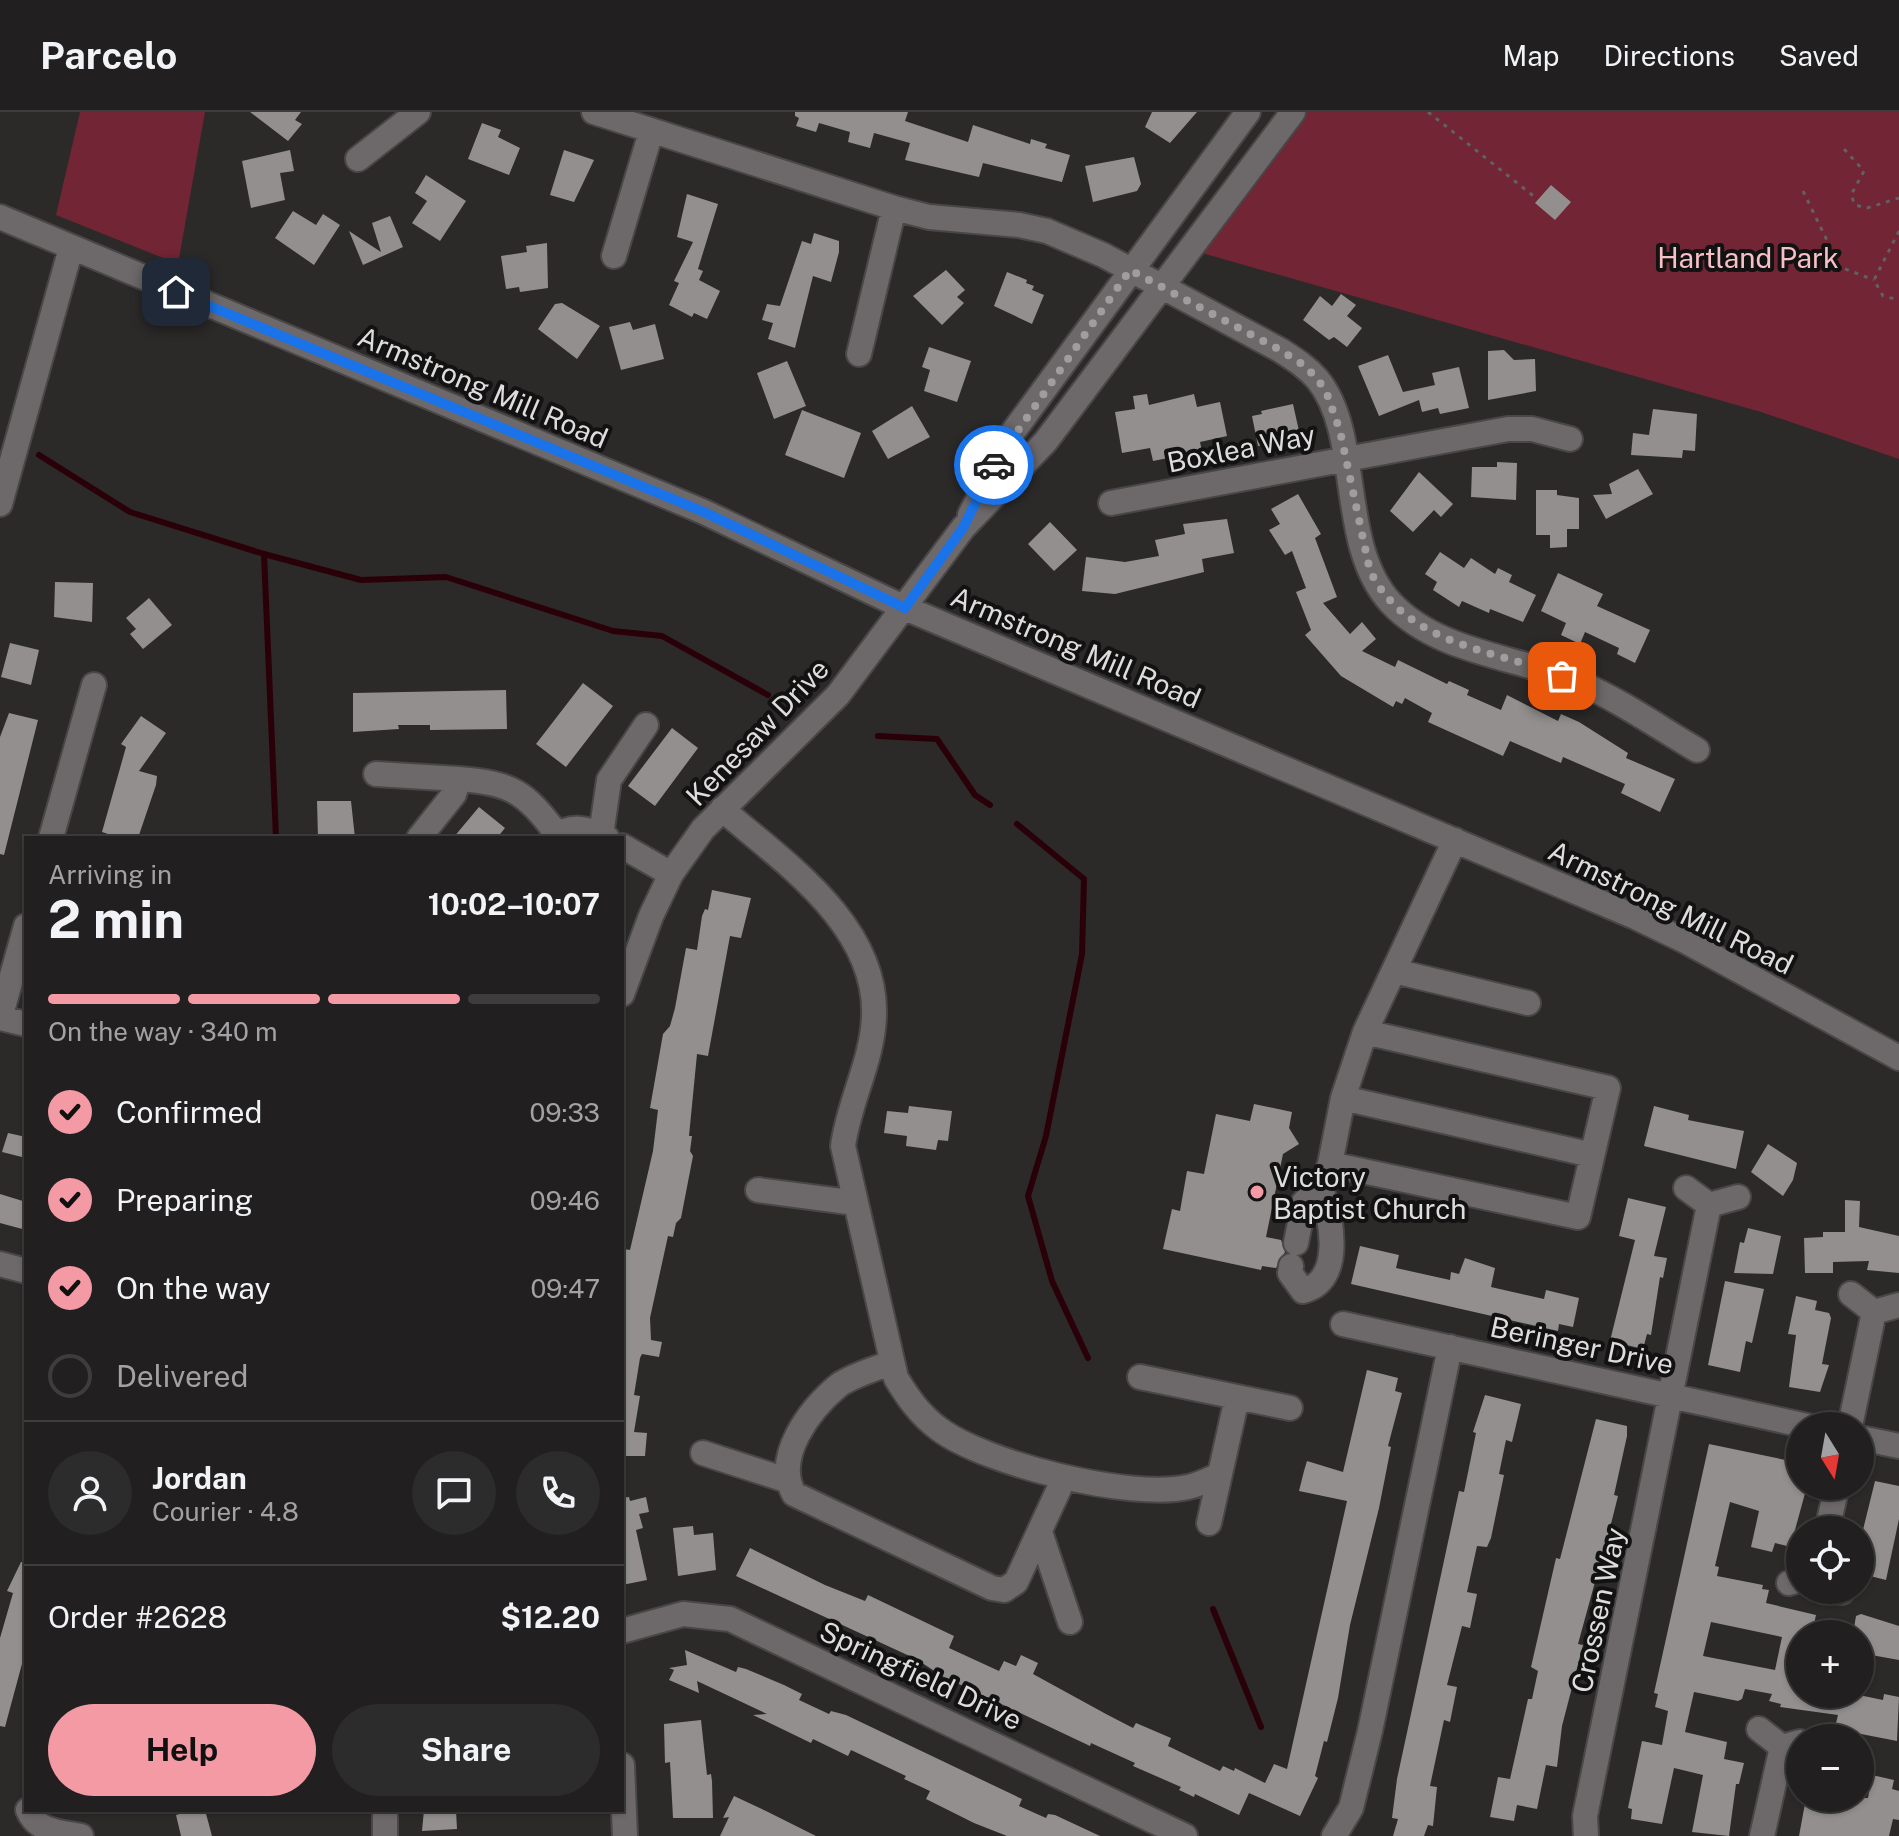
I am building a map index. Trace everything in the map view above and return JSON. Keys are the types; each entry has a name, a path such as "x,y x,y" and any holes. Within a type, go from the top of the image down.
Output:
{"street":[{"path":"358,159 418,112"},
{"path":"594,112 894,208 929,217 1019,225 1047,231 1130,270 1305,366 1327,394 1340,431 1370,571 1378,587 1409,620 1431,635 1579,683 1697,750"},
{"name":"Kenesaw Drive","path":"963,528 1013,432 1248,112"},
{"name":"Kenesaw Drive","path":"624,988 634,956 671,874 722,809 838,695 963,528 1046,441 1161,289 1286,115"},
{"path":"614,256 651,132"},
{"path":"859,354 894,208"},
{"name":"Armstrong Mill Road","path":"0,217 704,512 905,608 1455,840 1687,942 1899,1058"},
{"path":"0,504 71,248"},
{"name":"Boxlea Way","path":"1111,503 1508,429 1532,429 1570,439"},
{"path":"52,836 94,685"},
{"path":"610,836 609,780 646,725"},
{"path":"376,774 496,782 517,790 536,807 554,836 565,829 590,829 603,836"},
{"path":"421,836 454,794 459,779"},
{"path":"722,809 839,917 863,957 874,1013 864,1067 847,1114 843,1146 896,1378 913,1406 941,1431 968,1445 1064,1478 1130,1488 1187,1487 1217,1476"},
{"path":"1321,1189 1304,1202 1293,1255 1290,1273 1303,1291 1315,1288 1325,1279 1332,1240 1321,1189 1330,1164 1343,1098 1365,1032 1455,840"},
{"path":"624,848 671,874"},
{"path":"24,933 0,1018 24,1024"},
{"path":"1394,971 1528,1003"},
{"path":"1330,1164 1578,1217 1608,1088 1365,1032"},
{"path":"1343,1098 1592,1155"},
{"path":"1686,1188 1709,1205 1738,1197"},
{"path":"758,1190 856,1203"},
{"name":"Crossen Way","path":"1586,1836 1585,1816 1709,1205"},
{"path":"0,1264 24,1270"},
{"path":"1851,1294 1874,1312"},
{"path":"1874,1312 1899,1305"},
{"path":"1853,1412 1874,1312"},
{"name":"Beringer Drive","path":"1343,1324 1786,1421"},
{"path":"1334,1836 1351,1808 1370,1731 1450,1347"},
{"path":"892,1362 841,1384 807,1420 791,1450 786,1480 794,1494 992,1588 1004,1590 1016,1582 1064,1478"},
{"path":"1140,1377 1290,1408"},
{"path":"1209,1523 1217,1476 1237,1398"},
{"path":"1874,1441 1899,1446"},
{"path":"703,1453 786,1480"},
{"path":"1040,1532 1070,1622"},
{"name":"Springfield Drive","path":"624,1630 683,1614 730,1619 1185,1836"},
{"path":"1759,1729 1786,1742"},
{"path":"1762,1836 1786,1760"},
{"path":"29,1812 36,1823 48,1830 81,1836"},
{"path":"385,1812 385,1836"},
{"path":"624,1812 625,1836"}],"path":[{"path":"1428,112 1536,198"},
{"path":"1844,149 1864,171 1851,195 1855,205 1867,208 1899,198"},
{"path":"1803,191 1840,267 1874,280 1883,296 1899,300"},
{"path":"1874,280 1899,231"}],"green space":[{"path":"80,112 205,112 178,264 56,215"},
{"name":"Hartland Park","path":"1307,112 1899,112 1899,459 1761,412 1202,253"}],"building":[{"path":"250,112 301,112 295,120 302,124 288,141"},
{"path":"795,112 908,112 905,121 968,142 973,125 1030,144 1031,139 1047,144 1045,148 1070,155 1062,182 983,163 979,177 905,160 910,143 874,133 870,148 848,142 850,132 819,123 816,132 796,126 799,118"},
{"path":"1152,112 1197,112 1170,143 1145,127"},
{"path":"482,123 501,130 498,137 520,148 509,175 468,159"},
{"path":"290,150 294,171 280,173 285,200 251,208 242,161"},
{"path":"564,150 594,160 574,202 550,195"},
{"path":"1134,157 1141,184 1137,191 1093,202 1085,166"},
{"path":"426,175 466,201 440,241 412,223 427,201 415,193"},
{"path":"1551,185 1571,202 1555,220 1535,203"},
{"path":"687,194 718,204 698,269 703,271 699,280 720,291 707,319 694,313 692,317 669,305 679,283 674,281 693,242 677,237"},
{"path":"293,211 316,225 323,214 340,225 314,265 275,238"},
{"path":"390,216 403,247 363,265 349,231 381,252 372,223"},
{"path":"814,233 839,241 839,252 831,282 813,276 795,348 768,339 773,323 762,320 767,304 780,306 802,241 811,244"},
{"path":"547,243 548,288 520,292 519,287 506,289 501,256 527,252 526,246"},
{"path":"946,270 965,290 957,297 964,303 942,325 913,296"},
{"path":"1007,272 1027,280 1026,283 1034,286 1032,290 1044,295 1032,324 994,306"},
{"path":"1341,294 1356,305 1347,316 1362,328 1347,347 1334,337 1329,340 1303,320 1320,296 1332,306"},
{"path":"562,303 600,326 577,359 538,329 555,304"},
{"path":"630,322 633,330 655,324 664,359 621,370 609,327"},
{"path":"929,347 971,361 957,402 924,391 930,370 922,367"},
{"path":"1504,350 1514,360 1535,359 1536,391 1488,400 1488,351"},
{"path":"1388,355 1403,392 1435,385 1432,373 1459,367 1469,408 1440,414 1438,408 1422,412 1419,400 1379,416 1358,366"},
{"path":"787,361 806,406 774,419 757,373"},
{"path":"1147,394 1149,405 1194,394 1197,407 1220,402 1227,436 1200,442 1203,456 1184,460 1183,455 1153,461 1150,448 1122,453 1115,412 1135,409 1133,396"},
{"path":"1293,404 1301,440 1258,446 1252,416"},
{"path":"912,406 930,437 888,459 872,431"},
{"path":"1653,409 1697,414 1695,451 1683,450 1682,458 1631,455 1633,433 1649,435"},
{"path":"802,410 861,433 844,478 785,455"},
{"path":"1497,462 1517,463 1516,500 1471,497 1472,467 1497,467"},
{"path":"1638,469 1653,494 1606,519 1593,495 1612,494 1609,484"},
{"path":"1419,472 1453,504 1441,517 1434,510 1413,532 1390,511"},
{"path":"1536,490 1557,490 1557,495 1579,498 1579,529 1567,529 1567,547 1550,548 1550,535 1536,535"},
{"path":"1298,494 1321,534 1315,538 1337,597 1323,603 1350,634 1362,622 1376,639 1362,651 1395,667 1398,660 1447,684 1449,681 1469,690 1467,695 1501,710 1507,695 1558,721 1561,714 1579,722 1628,753 1626,758 1675,779 1660,812 1621,793 1625,784 1563,757 1561,763 1510,741 1503,756 1428,722 1432,713 1405,698 1402,704 1396,701 1393,707 1341,676 1305,635 1311,630 1296,592 1306,588 1292,551 1285,555 1269,530 1280,524 1271,509"},
{"path":"1227,519 1234,553 1202,559 1204,572 1115,594 1082,591 1086,557 1125,562 1159,556 1155,540 1185,534 1183,524"},
{"path":"1050,522 1077,550 1054,571 1028,544"},
{"path":"1440,552 1464,568 1471,558 1495,574 1498,568 1512,575 1509,582 1536,595 1523,622 1490,609 1489,613 1462,601 1459,607 1433,590 1437,582 1425,574"},
{"path":"1558,573 1603,594 1597,606 1650,630 1635,663 1617,654 1619,648 1585,632 1580,644 1561,635 1566,623 1541,611"},
{"path":"55,582 93,583 92,622 54,617"},
{"path":"149,598 172,625 143,649 130,634 136,629 126,618"},
{"path":"10,643 39,650 31,685 1,677"},
{"path":"583,683 613,706 566,767 536,744"},
{"path":"506,690 507,729 430,730 430,725 398,725 399,729 353,732 353,693"},
{"path":"9,713 38,720 4,855 0,854 0,737"},
{"path":"141,716 166,733 139,771 157,776 139,836 108,836 102,832 126,747 121,744"},
{"path":"672,728 698,748 655,806 628,786"},
{"path":"317,801 351,801 355,836 318,836"},
{"path":"479,807 505,828 499,836 455,836"},
{"path":"712,890 751,898 741,938 730,936 708,1056 697,1054 689,1136 692,1136 690,1151 693,1156 681,1218 676,1223 673,1237 668,1236 650,1318 651,1340 662,1342 659,1357 642,1354 634,1395 640,1396 634,1432 647,1433 645,1456 624,1456 624,1249 630,1250 653,1151 658,1110 650,1108 663,1034 670,1026 675,1008 686,948 697,950 702,916 705,909 708,910"},
{"name":"Victory Baptist Church","path":"1254,1104 1292,1112 1289,1128 1299,1144 1283,1154 1266,1237 1281,1240 1285,1252 1276,1268 1262,1266 1261,1270 1163,1249 1172,1209 1180,1211 1187,1171 1204,1174 1216,1114 1250,1121"},
{"path":"909,1106 952,1111 948,1141 938,1140 936,1150 906,1146 907,1136 884,1133 887,1111 908,1113"},
{"path":"1654,1106 1689,1115 1688,1120 1744,1131 1736,1169 1644,1146"},
{"path":"8,1133 24,1137 24,1158 2,1152"},
{"path":"1768,1144 1797,1163 1793,1180 1783,1196 1751,1172"},
{"path":"0,1194 24,1201 24,1229 0,1223"},
{"path":"1628,1198 1666,1207 1654,1256 1667,1258 1663,1278 1660,1277 1651,1335 1647,1334 1643,1349 1610,1341 1635,1240 1619,1236"},
{"path":"1845,1200 1860,1201 1859,1227 1899,1236 1899,1273 1867,1270 1869,1261 1833,1262 1833,1273 1805,1273 1804,1238 1823,1237 1823,1232 1845,1232"},
{"path":"1748,1228 1781,1236 1773,1274 1734,1273 1740,1242 1744,1243"},
{"path":"1360,1246 1399,1255 1396,1268 1450,1280 1451,1272 1459,1274 1465,1258 1495,1268 1491,1287 1544,1299 1546,1290 1579,1298 1573,1327 1559,1324 1558,1331 1351,1284"},
{"path":"1725,1281 1764,1289 1752,1343 1746,1341 1740,1372 1708,1365"},
{"path":"1796,1296 1817,1301 1815,1310 1829,1313 1831,1318 1822,1364 1829,1365 1820,1392 1789,1387 1796,1335 1788,1334"},
{"path":"1367,1370 1398,1378 1395,1391 1402,1393 1388,1446 1391,1447 1379,1508 1350,1625 1338,1698 1315,1776 1318,1778 1300,1816 1249,1793 1239,1815 1195,1794 1194,1797 1179,1790 1181,1787 1133,1766 1135,1763 1091,1743 1090,1746 942,1676 916,1659 736,1576 750,1548 825,1585 865,1601 868,1595 954,1636 949,1648 999,1671 1004,1661 1016,1666 1021,1655 1038,1663 1033,1674 1106,1714 1133,1728 1136,1723 1171,1738 1168,1746 1220,1771 1223,1766 1234,1771 1235,1768 1265,1783 1274,1764 1287,1769 1347,1501 1299,1491 1307,1461 1343,1472"},
{"path":"1485,1395 1521,1404 1512,1442 1506,1440 1499,1474 1504,1475 1491,1538 1487,1547 1477,1546 1467,1592 1477,1594 1470,1628 1462,1626 1447,1685 1457,1687 1450,1722 1444,1720 1430,1786 1437,1787 1433,1826 1428,1825 1424,1836 1393,1836 1398,1819 1392,1818 1397,1779 1459,1491 1464,1492 1476,1433 1473,1432"},
{"path":"1596,1419 1627,1426 1627,1436 1614,1495 1618,1496 1578,1644 1583,1645 1562,1726 1557,1767 1546,1765 1537,1809 1517,1805 1514,1821 1490,1817 1498,1777 1510,1779 1528,1699 1532,1699 1538,1671 1531,1667 1556,1558 1560,1559"},
{"path":"1709,1444 1786,1460 1786,1500 1803,1500 1799,1516 1786,1516 1786,1546 1775,1543 1772,1552 1751,1547 1759,1511 1730,1502 1715,1566 1719,1567 1717,1576 1763,1585 1762,1589 1769,1590 1766,1603 1816,1615 1815,1620 1786,1620 1786,1708 1769,1701 1772,1694 1745,1689 1742,1699 1738,1701 1694,1692 1685,1732 1727,1742 1724,1759 1744,1763 1739,1784 1736,1784 1729,1836 1692,1832 1703,1775 1674,1768 1662,1824 1631,1819 1632,1809 1628,1808 1642,1741 1662,1745 1668,1711 1655,1707 1658,1694 1654,1693","holes":["1711,1622 1782,1637 1775,1670 1703,1656"]},
{"path":"1875,1481 1899,1486 1899,1519 1886,1580 1874,1577 1874,1516 1866,1516 1870,1500 1874,1500"},
{"path":"629,1497 630,1501 646,1497 649,1512 639,1514 643,1528 636,1530 647,1580 624,1585 624,1498"},
{"path":"693,1526 694,1535 713,1533 716,1570 678,1576 673,1528"},
{"path":"21,1562 24,1562 24,1656 5,1727 0,1726 0,1638 13,1593 7,1591"},
{"path":"1861,1614 1899,1626 1899,1660 1874,1656 1874,1620 1855,1620"},
{"path":"685,1650 736,1672 738,1667 746,1669 784,1685 802,1694 799,1700 829,1714 831,1711 846,1715 1022,1799 1019,1806 1046,1818 1048,1814 1055,1815 1100,1836 1007,1836 974,1823 926,1799 930,1791 904,1779 906,1776 851,1750 848,1756 813,1739 811,1743 753,1715 767,1714 697,1681 699,1693 669,1680 674,1670 669,1668 687,1665"},
{"path":"1884,1694 1899,1697 1897,1741 1874,1737 1874,1724 1836,1724 1838,1715 1787,1708 1874,1708 1874,1698 1883,1700"},
{"path":"701,1720 707,1775 711,1774 712,1781 713,1818 673,1818 670,1762 665,1763 664,1724"},
{"path":"1874,1775 1894,1780 1892,1789 1899,1791 1899,1820 1893,1819 1889,1836 1799,1836 1803,1812 1874,1812"},
{"path":"734,1796 816,1836 720,1836 729,1817 723,1818"},
{"path":"206,1812 212,1836 181,1836 176,1815"},
{"path":"424,1812 456,1812 457,1829 422,1831"}],"waterway":[{"path":"39,455 130,512 264,554 276,836"},
{"path":"264,554 361,580 446,577 613,631 662,636 768,695"},
{"path":"878,736 937,739 975,795 990,805"},
{"path":"1017,824 1084,879 1082,954 1046,1136 1028,1196 1052,1281 1088,1358"},
{"path":"1213,1609 1261,1727"}],"way so far":[{"path":"994,465 1013,432 1130,270 1280,350 1305,366 1319,381 1335,411 1363,552 1370,571 1378,587 1409,620 1431,635 1562,676"}],"place":[{"name":"Victory Baptist Church","path":"1257,1192"}],"route":[{"path":"176,292 704,512 905,608 963,528 994,465"}]}
